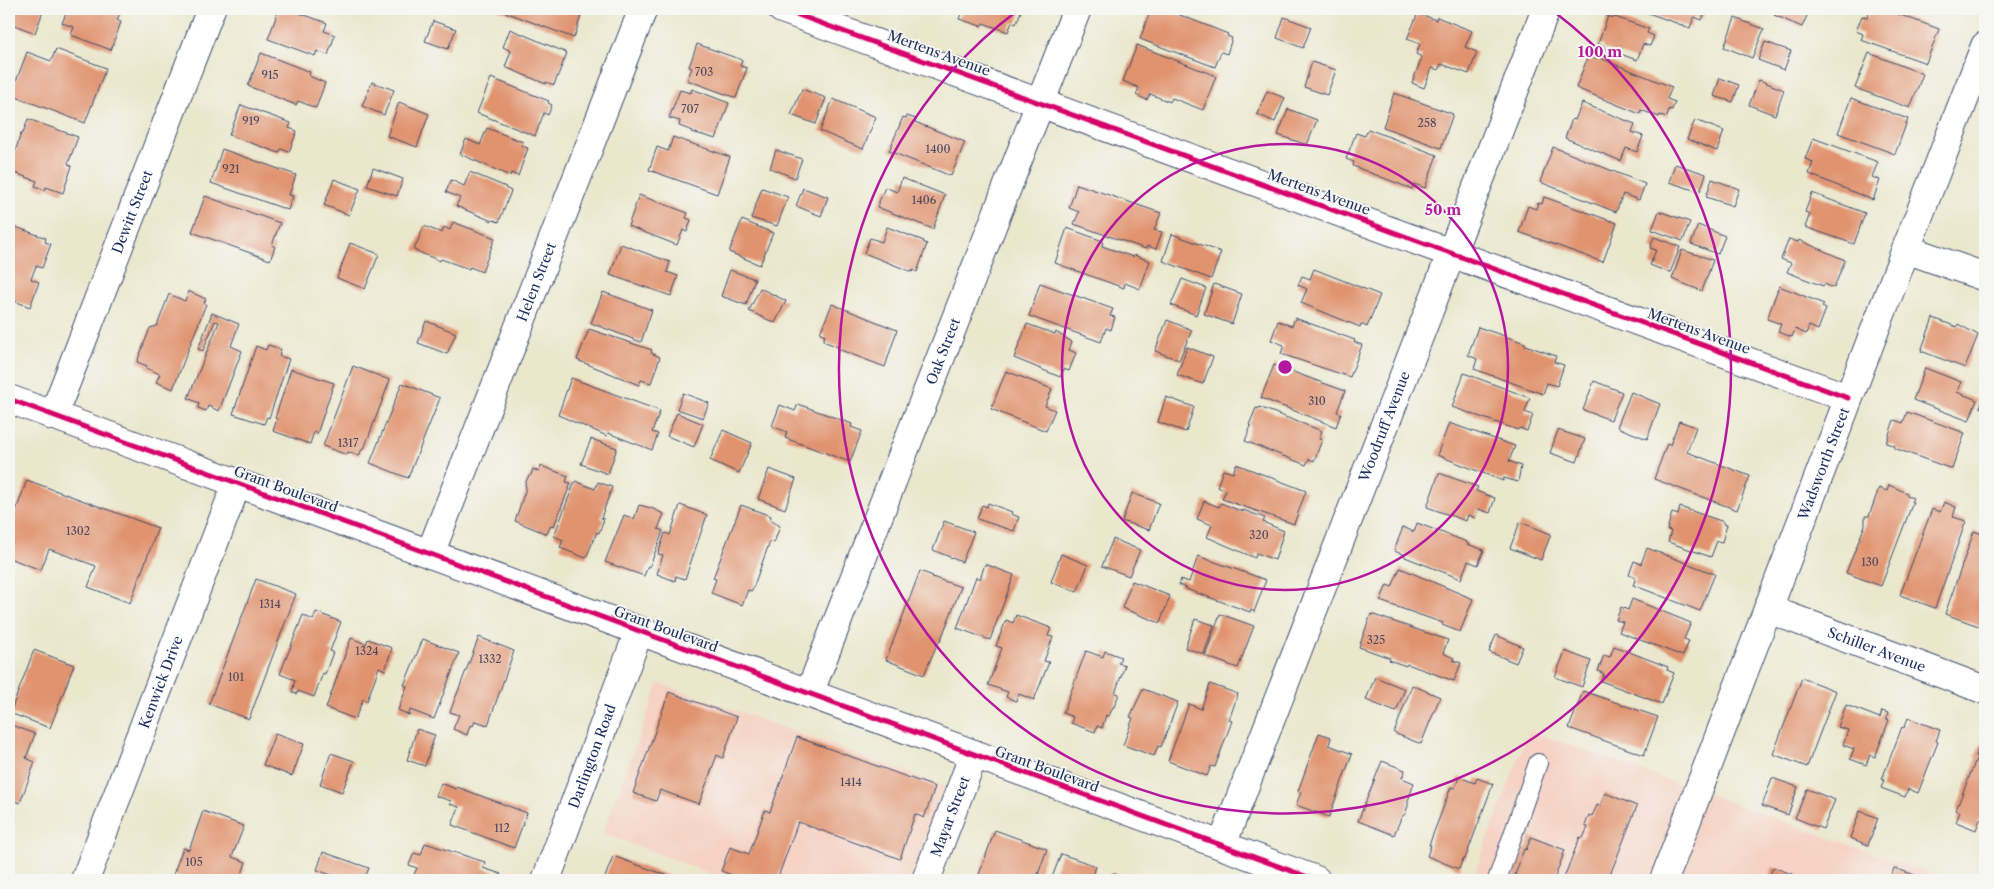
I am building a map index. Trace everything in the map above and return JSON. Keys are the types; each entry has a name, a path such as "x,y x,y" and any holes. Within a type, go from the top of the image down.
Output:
{"street":[{"name":"Dewitt Street","path":"54,416 211,9"},
{"name":"Helen Street","path":"430,554 642,9"},
{"name":"Mertens Avenue","path":"782,9 1848,398"},
{"name":"Oak Street","path":"809,694 1077,9"},
{"name":"Woodruff Avenue","path":"1222,845 1546,9"},
{"name":"Wadsworth Street","path":"1664,880 1985,46"},
{"path":"1906,249 1985,278"},
{"name":"Grant Boulevard","path":"9,399 1222,845 1276,873 1316,880"},
{"name":"Kenwick Drive","path":"86,880 237,483"},
{"name":"Schiller Avenue","path":"1768,609 1985,690"},
{"name":"Darlington Road","path":"546,880 639,631"},
{"name":"Mayar Street","path":"926,880 974,754"}],"lane":[{"path":"1497,880 1538,763"}],"shaded area":[{"path":"659,683 945,786 910,880 727,880 603,833"},
{"path":"1529,731 1929,873 1943,880 1472,880"}],"building":[{"path":"9,9 44,9 35,33 9,23"},
{"path":"68,9 122,9 117,20 121,22 111,50 71,35 74,27 62,23"},
{"path":"279,9 288,9 327,23 324,31 335,35 328,55 317,51 315,56 268,39"},
{"path":"497,9 583,9 574,38"},
{"path":"963,9 1022,9 1016,24 1012,22 1008,32 983,23 981,26 959,19"},
{"path":"1151,9 1165,9 1228,34 1227,36 1232,38 1227,54 1221,52 1215,67 1140,39"},
{"path":"1637,9 1706,9 1702,20 1694,17 1690,28"},
{"path":"1776,9 1810,9 1802,27 1774,15"},
{"path":"1870,9 1884,9 1939,29 1926,63 1861,40 1863,34 1856,31 1862,16 1867,17"},
{"path":"1418,13 1436,20 1437,17 1472,31 1465,47 1477,52 1469,74 1441,64 1438,70 1432,68 1424,88 1412,83 1422,57 1416,54 1420,44 1407,39"},
{"path":"1608,16 1649,29 1647,33 1654,36 1650,46 1643,44 1637,60 1603,48 1604,46 1598,44"},
{"path":"1284,17 1311,27 1303,48 1277,38"},
{"path":"1735,18 1764,29 1752,58 1724,47"},
{"path":"433,21 456,29 448,49 425,41"},
{"path":"510,29 567,53 554,85 546,82 546,84 505,67 511,51 503,47"},
{"path":"1765,42 1791,51 1784,70 1758,60"},
{"path":"697,44 742,60 740,66 747,68 736,98 687,80 692,68 689,67"},
{"path":"1137,45 1216,76 1203,110 1172,98 1170,102 1150,94 1147,100 1136,95 1139,88 1123,81"},
{"path":"56,49 106,68 85,123 11,95 27,52 51,61"},
{"path":"261,53 310,72 309,76 325,83 316,108 298,101 296,105 248,86"},
{"path":"1869,53 1923,74 1910,108 1855,88"},
{"path":"1588,56 1596,59 1597,57 1672,87 1667,99 1675,102 1672,110 1669,109 1667,117 1660,115 1659,117 1641,110 1640,114 1576,88"},
{"path":"1312,62 1336,70 1327,95 1304,87"},
{"path":"491,78 549,101 548,103 552,105 548,115 544,113 535,136 477,113"},
{"path":"1720,78 1739,85 1733,102 1714,96"},
{"path":"1759,80 1784,90 1775,115 1749,105"},
{"path":"372,82 394,90 384,115 362,106"},
{"path":"692,89 729,103 716,139 692,132 679,126 680,121 669,118 680,90 691,93"},
{"path":"802,89 826,98 816,124 791,115"},
{"path":"1267,91 1285,98 1275,122 1257,114"},
{"path":"1394,93 1453,114 1441,148 1383,127"},
{"path":"1851,98 1908,119 1895,154 1838,133"},
{"path":"833,99 876,117 863,149 820,131"},
{"path":"399,102 429,114 417,147 387,136"},
{"path":"1582,103 1635,124 1632,132 1643,136 1637,152 1626,148 1621,161 1565,138 1572,119 1575,120"},
{"path":"241,105 291,123 289,128 297,131 289,152 281,149 279,153 229,135"},
{"path":"1288,109 1317,120 1307,145 1278,135"},
{"path":"907,116 916,119 915,122 965,142 951,176 889,151 903,117 906,118"},
{"path":"28,119 78,137 68,164 72,166 63,193 46,187 45,190 35,186 37,181 9,171 21,133 23,133"},
{"path":"1695,120 1724,131 1717,151 1687,139"},
{"path":"487,128 523,142 522,146 528,148 518,176 511,173 510,176 460,154 466,139 480,145"},
{"path":"1368,129 1437,155 1425,188 1414,184 1412,189 1353,166 1354,162 1346,159 1356,133 1365,136"},
{"path":"673,137 730,157 717,194 649,170 657,147 668,151"},
{"path":"1813,138 1878,162 1872,177 1880,180 1873,200 1809,174 1813,162 1805,159"},
{"path":"1553,147 1645,184 1639,200 1623,194 1616,212 1540,182"},
{"path":"222,149 296,175 289,195 293,196 288,210 211,183"},
{"path":"776,150 802,159 795,178 770,168"},
{"path":"1675,164 1706,174 1700,192 1669,182"},
{"path":"373,168 403,179 397,196 367,186"},
{"path":"470,172 506,187 511,191 499,222 492,221 456,206 460,198 446,192 451,180 464,186"},
{"path":"902,178 945,195 933,229 877,207 885,187 897,192"},
{"path":"334,179 360,189 349,215 324,205"},
{"path":"1712,179 1739,189 1733,206 1706,197"},
{"path":"1077,184 1161,213 1154,230 1162,232 1156,249 1147,246 1146,249 1074,224 1079,212 1069,208"},
{"path":"762,188 788,197 777,226 751,218"},
{"path":"803,188 828,197 821,216 796,206"},
{"path":"1812,193 1865,213 1854,244 1805,227 1810,214 1805,212"},
{"path":"639,195 688,213 686,218 691,220 687,232 683,230 677,245 628,226"},
{"path":"205,196 280,223 272,245 275,247 270,260 192,232"},
{"path":"1544,197 1617,223 1603,262 1519,232 1528,206 1536,209 1538,203 1542,204"},
{"path":"1659,211 1690,222 1683,241 1652,230"},
{"path":"742,220 773,233 760,265 729,252"},
{"path":"453,222 495,238 482,272 441,259 440,261 414,250 424,226 442,233 444,227 450,230"},
{"path":"1698,225 1725,236 1718,254 1691,244"},
{"path":"16,227 46,238 45,242 51,244 42,268 36,266 31,279 39,282 30,307 9,299 9,233 13,234"},
{"path":"887,227 924,241 927,244 917,272 913,270 912,272 864,253 870,238 882,242"},
{"path":"1067,228 1103,241 1102,246 1150,261 1140,289 1125,283 1124,288 1055,263"},
{"path":"1172,234 1221,252 1211,279 1163,261"},
{"path":"1654,237 1680,247 1670,273 1650,265 1656,250 1650,248"},
{"path":"1789,239 1798,242 1799,240 1845,260 1834,288 1824,284 1823,286 1787,272 1791,263 1781,259"},
{"path":"350,243 379,254 365,289 337,278"},
{"path":"621,244 670,262 667,272 678,276 671,296 610,275"},
{"path":"1682,250 1713,260 1702,291 1672,279"},
{"path":"1314,269 1380,295 1367,327 1361,324 1360,327 1301,303 1307,289 1298,285 1302,276 1310,279"},
{"path":"730,270 755,279 746,305 721,296"},
{"path":"1182,279 1206,288 1196,315 1171,305"},
{"path":"1040,283 1113,309 1110,316 1115,317 1111,330 1106,328 1101,342 1029,316"},
{"path":"1214,284 1242,294 1232,324 1204,314"},
{"path":"1779,286 1824,304 1822,307 1826,309 1818,330 1809,326 1806,334 1795,329 1792,337 1778,332 1781,324 1767,319"},
{"path":"760,288 786,301 775,323 749,311"},
{"path":"188,291 206,299 204,303 206,304 173,389 156,382 160,374 137,362 150,328 157,326 169,294 185,301"},
{"path":"603,292 652,310 641,342 591,323"},
{"path":"832,304 897,330 885,367 838,349 838,347 823,341 825,335 820,333"},
{"path":"212,313 239,324 231,346 242,351 219,411 208,406 206,411 198,408 199,403 188,398 219,322 215,321 203,351 198,349"},
{"path":"1295,318 1355,340 1354,342 1362,345 1350,377 1281,354 1284,345 1271,340 1278,321 1292,326"},
{"path":"1933,318 1957,327 1958,324 1978,335 1965,368 1921,351"},
{"path":"1167,320 1192,330 1179,360 1155,351"},
{"path":"426,321 456,333 447,354 418,343"},
{"path":"1027,324 1055,334 1056,332 1072,342 1069,350 1076,353 1069,371 1064,369 1060,377 1014,358"},
{"path":"1478,327 1556,356 1554,362 1564,365 1557,386 1547,383 1543,394 1474,369 1477,359 1468,355"},
{"path":"589,329 652,350 651,353 660,357 651,383 641,380 639,385 577,360"},
{"path":"268,345 281,349 279,356 289,359 269,418 267,417 264,424 233,414 256,346 266,350"},
{"path":"1187,347 1213,357 1203,384 1177,375"},
{"path":"1274,365 1345,391 1337,412 1341,413 1336,427 1261,398"},
{"path":"353,366 390,380 364,449 362,449 359,456 348,452 347,455 323,446"},
{"path":"1925,368 1961,382 1957,392 1977,400 1969,421 1913,400"},
{"path":"291,369 334,383 317,434 314,432 310,444 273,431 277,419 275,418"},
{"path":"1006,371 1052,389 1045,406 1055,410 1046,431 991,409"},
{"path":"1464,373 1530,398 1525,412 1533,415 1527,431 1519,428 1518,430 1452,407"},
{"path":"571,378 660,411 652,432 658,434 652,450 608,433 607,436 558,415"},
{"path":"1594,381 1622,392 1611,420 1583,410"},
{"path":"402,383 440,398 408,478 370,463"},
{"path":"1631,392 1660,404 1647,439 1617,427"},
{"path":"683,393 709,403 703,418 677,409"},
{"path":"1985,394 1985,409 1980,407"},
{"path":"1166,397 1194,407 1186,432 1158,422"},
{"path":"798,404 852,424 851,427 862,431 850,462 785,438 787,432 772,426 780,405 795,411"},
{"path":"1259,407 1322,431 1319,439 1322,440 1314,461 1309,459 1306,465 1245,441 1256,408 1258,409"},
{"path":"1907,412 1965,433 1952,469 1894,448 1895,446 1886,443 1894,420 1903,423"},
{"path":"677,413 703,424 694,447 667,436"},
{"path":"1679,421 1696,427 1687,452 1750,476 1737,510 1654,479 1667,444 1670,445"},
{"path":"1449,423 1515,446 1509,461 1521,466 1518,482 1504,478 1503,481 1437,455"},
{"path":"723,430 752,443 739,473 710,460"},
{"path":"1558,430 1585,439 1577,462 1550,453"},
{"path":"591,439 617,448 608,474 581,464"},
{"path":"1236,464 1306,491 1294,524 1222,499 1226,490 1217,487 1223,470 1233,473"},
{"path":"541,466 568,476 566,482 571,483 554,526 551,525 547,534 515,521 528,477 533,469 539,472"},
{"path":"769,469 796,479 785,509 758,499"},
{"path":"1439,473 1478,487 1476,491 1495,498 1490,513 1478,509 1475,518 1468,515 1466,521 1427,507"},
{"path":"27,480 158,528 130,603 88,587 96,566 49,549 41,570 9,558 9,530"},
{"path":"575,481 595,489 598,482 612,487 601,518 604,519 599,533 597,532 586,558 560,548 563,540 554,536"},
{"path":"1889,485 1907,493 1907,496 1913,498 1911,502 1913,502 1881,586 1846,573 1865,525 1865,516 1869,516 1879,488 1887,491"},
{"path":"1132,493 1159,503 1149,530 1122,521"},
{"path":"9,494 14,496 9,509"},
{"path":"1204,501 1219,507 1221,503 1265,518 1263,522 1284,531 1275,560 1256,553 1255,558 1207,537 1212,525 1197,519"},
{"path":"1944,502 1956,507 1953,517 1966,521 1935,608 1900,595 1932,509 1940,512"},
{"path":"988,503 1012,512 1011,514 1019,517 1014,531 977,519 982,505 987,507"},
{"path":"639,505 664,514 658,529 663,531 650,566 648,566 644,576 605,562 624,515 634,519"},
{"path":"680,505 707,515 685,579 676,576 675,581 657,574 663,555 658,554 665,533 670,535"},
{"path":"741,505 771,516 770,520 780,526 774,543 770,541 752,591 748,590 742,605 711,593 716,579 713,578"},
{"path":"1680,507 1724,522 1723,524 1727,525 1722,542 1717,541 1711,557 1668,542 1671,531 1667,530 1672,513 1678,515"},
{"path":"944,521 974,532 962,562 933,550"},
{"path":"1520,522 1551,534 1541,560 1510,548"},
{"path":"1417,523 1484,550 1478,565 1468,561 1461,579 1394,551 1403,527 1414,532"},
{"path":"1974,531 1985,535 1984,628 1945,614"},
{"path":"1113,539 1140,550 1129,576 1102,566"},
{"path":"1647,548 1715,574 1700,611 1633,585 1636,578 1629,575 1634,561 1641,564"},
{"path":"1061,554 1088,565 1077,592 1051,582"},
{"path":"1198,556 1266,580 1254,612 1179,585 1181,579 1189,582"},
{"path":"985,564 1014,575 990,640 957,628 976,577 980,579"},
{"path":"1400,568 1473,599 1460,632 1442,625 1443,623 1380,601 1387,585 1392,587"},
{"path":"920,571 961,587 940,642 938,642 924,675 886,660"},
{"path":"256,579 296,594 249,719 209,704"},
{"path":"1132,581 1170,596 1160,623 1122,608"},
{"path":"1632,599 1691,623 1684,639 1689,641 1683,656 1619,632 1623,622 1616,620 1621,607 1628,610"},
{"path":"316,612 341,622 330,651 333,652 314,697 298,691 297,694 292,692 295,680 280,674 303,615 313,620"},
{"path":"1220,614 1254,626 1238,668 1205,656"},
{"path":"1371,614 1448,640 1443,653 1461,663 1454,681 1407,664 1406,666 1389,660 1390,658 1359,647"},
{"path":"1016,615 1051,628 1048,636 1053,637 1044,661 1049,662 1034,700 1019,694 1016,701 1006,697 1008,692 988,685 1002,648 996,646 1006,620 1013,623"},
{"path":"1195,619 1214,625 1204,654 1185,648"},
{"path":"1496,635 1523,647 1516,663 1489,652"},
{"path":"479,637 514,651 488,725 475,721 473,726 470,725 467,735 453,729 459,715 450,712"},
{"path":"351,638 366,644 368,639 392,648 385,670 379,667 367,701 363,699 355,719 326,708"},
{"path":"423,639 459,653 434,719 410,710 409,715 398,710 407,686 404,685"},
{"path":"1614,646 1668,667 1667,670 1674,673 1662,704 1601,681 1604,674 1598,671 1604,655 1610,657"},
{"path":"34,650 74,665 50,728 10,713"},
{"path":"1086,651 1103,657 1105,651 1121,657 1118,663 1125,665 1115,693 1119,694 1114,707 1109,716 1106,715 1102,728 1097,726 1095,732 1071,723 1073,717 1063,713"},
{"path":"1565,651 1591,661 1582,687 1555,677"},
{"path":"1375,677 1405,689 1396,712 1366,700"},
{"path":"1802,678 1836,691 1807,767 1773,754"},
{"path":"1210,684 1238,694 1229,720 1232,721 1215,767 1211,766 1207,776 1168,761 1189,704 1201,709"},
{"path":"1412,685 1440,697 1421,744 1394,733"},
{"path":"1143,689 1178,702 1161,747 1158,746 1154,756 1123,745 1133,718 1130,717"},
{"path":"1583,691 1658,717 1644,755 1569,728"},
{"path":"669,692 737,717 723,758 717,755 699,804 660,790 656,801 633,793"},
{"path":"1846,705 1880,718 1882,711 1888,713 1886,719 1889,720 1875,757 1870,755 1866,765 1850,759 1854,749 1843,745 1848,730 1838,727"},
{"path":"1908,718 1940,730 1936,741 1938,742 1918,793 1908,789 1905,797 1881,788 1884,780 1882,779 1902,727 1904,728"},
{"path":"9,724 35,734 26,758 35,762 20,803 9,799"},
{"path":"417,729 435,735 425,766 407,760"},
{"path":"1319,733 1331,737 1329,745 1352,754 1329,817 1296,805 1301,792 1298,791"},
{"path":"275,734 304,744 292,776 263,765"},
{"path":"797,737 935,787 924,818 915,814 900,859 798,822 777,880 739,880 740,878 721,871 730,847 749,854 765,810 770,812"},
{"path":"1981,742 1985,744 1985,821 1980,819 1976,830 1956,822 1960,812 1956,810"},
{"path":"331,753 354,761 342,792 320,784"},
{"path":"1382,761 1405,770 1402,778 1414,783 1405,814 1401,818 1394,835 1358,821"},
{"path":"1459,777 1475,783 1477,778 1493,784 1465,859 1463,859 1459,869 1427,856 1431,845 1429,845 1451,787 1455,788"},
{"path":"1772,778 1798,787 1788,815 1762,806"},
{"path":"441,783 527,813 514,848 452,825 459,807 450,804 451,801 436,796"},
{"path":"1807,789 1835,800 1823,829 1795,818"},
{"path":"1605,793 1637,806 1608,880 1563,880 1580,837 1583,838 1588,827 1585,826 1589,815 1592,816 1597,805 1600,806"},
{"path":"203,811 244,826 232,857 246,862 240,880 188,880 173,875 183,848 189,850"},
{"path":"1860,811 1878,818 1868,845 1850,838"},
{"path":"9,813 14,815 12,821 14,822 9,836"},
{"path":"995,830 1047,849 1036,880 977,880"},
{"path":"1531,837 1565,850 1554,880 1516,880 1514,878 1524,849 1526,850"},
{"path":"425,843 485,862 483,868 501,874 499,880 423,880 413,877 417,868 409,865 414,853 421,855"},
{"path":"323,852 369,868 364,880 345,880 317,870"},
{"path":"1061,854 1096,866 1092,880 1051,880"},
{"path":"613,856 635,864 680,880 604,880"},
{"path":"1773,867 1797,876 1795,880 1768,880"},
{"path":"1894,868 1929,880 1890,880"},
{"path":"1112,873 1130,880 1110,880"}],"cycle path":[{"path":"782,9 1848,398"},
{"path":"9,399 1316,880"}]}
